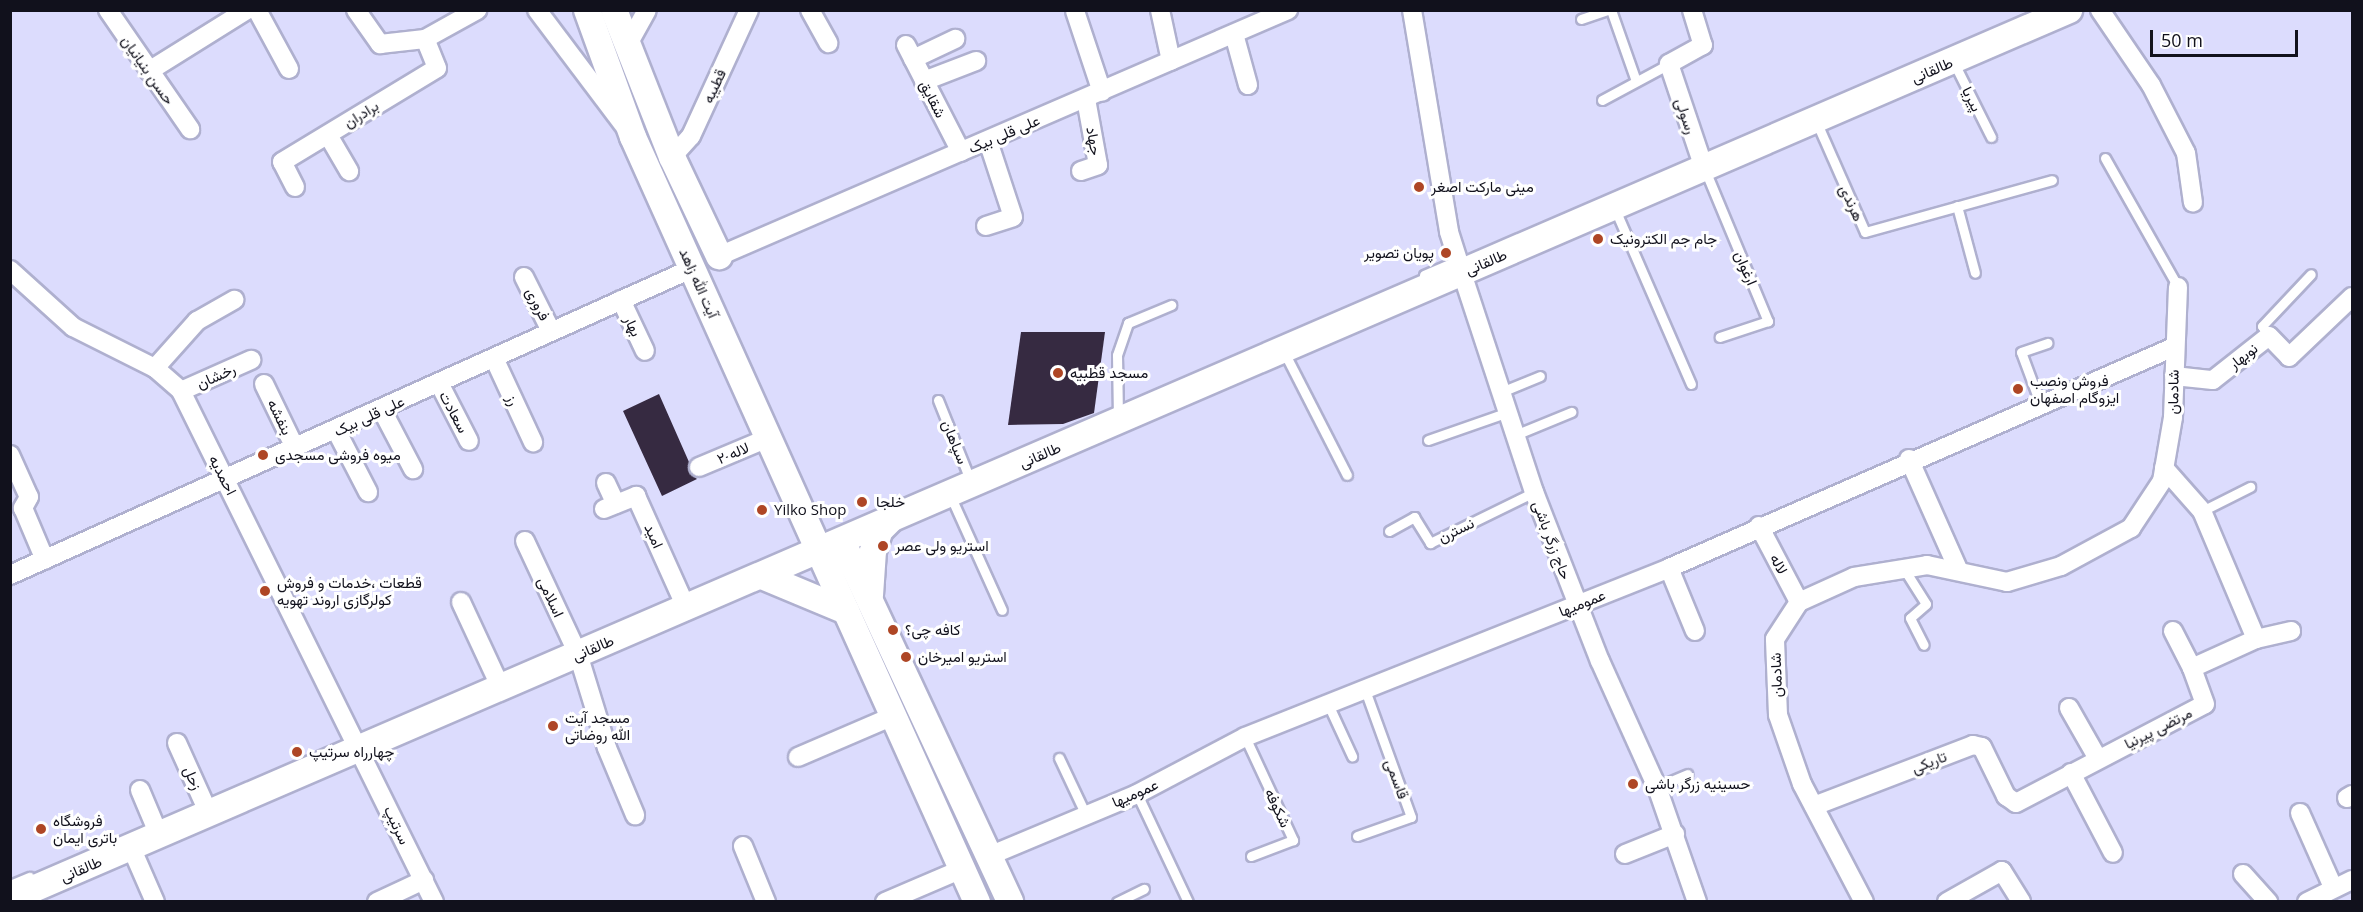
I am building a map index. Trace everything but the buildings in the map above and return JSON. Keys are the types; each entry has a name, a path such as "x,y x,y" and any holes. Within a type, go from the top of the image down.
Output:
{"main road":[{"name":"آیت الله زاهد","path":"587,10 633,137 815,546"},
{"name":"آیت الله زاهد","path":"614,10 626,48 672,158 719,256"},
{"name":"طالقانی","path":"10,899 130,848 157,829 498,683 682,599 762,576 815,546 842,542 963,484 1118,415 1283,350 1463,263 1614,207 1702,164 1815,120 2069,10"},
{"path":"891,519 880,530 873,551 870,632 893,716 977,902"},
{"path":"842,542 870,598"},
{"path":"815,546 846,610"},
{"path":"762,576 846,610 870,632 989,856 1010,902"}],"street":[{"name":"حسن بنیانیان","path":"108,10 190,129"},
{"path":"149,71 247,10"},
{"path":"257,10 289,69"},
{"path":"356,10 380,44 424,39 477,10"},
{"path":"537,10 633,137"},
{"path":"626,48 647,10"},
{"name":"قطیبه","path":"672,158 691,136 749,10"},
{"path":"810,10 828,43"},
{"path":"1075,10 1094,96"},
{"path":"1160,10 1171,61"},
{"name":"علی قلی بیک","path":"719,256 1094,96 1288,10"},
{"name":"حاج زرگر باشی","path":"1412,10 1463,263 1501,392 1534,492 1578,605 1657,787 1697,902"},
{"path":"1669,64 1703,45 1692,10"},
{"path":"2100,10 2151,86 2186,153 2193,203"},
{"path":"1234,34 1248,85"},
{"name":"برادران","path":"295,187 282,162 437,68 424,39"},
{"name":"شقایق","path":"955,39 909,52 961,152"},
{"path":"924,81 976,61"},
{"name":"رسولی","path":"1669,64 1702,164"},
{"name":"جهاد","path":"1081,171 1098,165 1094,96"},
{"path":"328,135 349,171"},
{"path":"986,226 1013,217 988,141"},
{"name":"علی قلی بیک","path":"10,575 296,450 551,331 693,268"},
{"name":"احمدیه","path":"10,270 73,327 155,368 181,391 358,742"},
{"name":"فروری","path":"524,277 551,331"},
{"name":"شادمان","path":"1864,902 1814,807 1778,715 1775,639 1799,602 1854,577 1928,565 1958,569 2007,582 2061,566 2131,528 2162,481 2174,417 2174,347 2178,287"},
{"name":"نوبهار","path":"2174,376 2213,380 2269,336 2289,357 2352,297"},
{"path":"155,368 197,321 234,300"},
{"name":"بهار","path":"621,300 645,351"},
{"name":"عمومیها","path":"989,856 1085,813 1137,794 1245,736 1669,568 1909,459 2174,347"},
{"name":"رز","path":"494,358 533,442"},
{"name":"رخشان","path":"181,391 251,360"},
{"name":"سعادت","path":"439,383 469,441"},
{"name":"بنفشه","path":"264,384 296,450"},
{"path":"382,410 413,469"},
{"path":"336,430 368,492"},
{"name":"۲-لاله","path":"699,467 768,438"},
{"path":"10,455 29,497 23,508 45,560"},
{"path":"1909,459 1958,569"},
{"path":"2164,468 2202,511 2256,639"},
{"name":"امید","path":"606,483 610,507 636,496 682,599"},
{"name":"لاله","path":"1759,526 1799,602"},
{"name":"اسلامی","path":"525,541 575,649 635,815"},
{"path":"1669,568 1695,631"},
{"path":"461,602 498,683"},
{"path":"2173,631 2192,668 2256,639 2291,631"},
{"name":"مرتضی پیرنیا","path":"2016,803 2097,757 2205,704 2192,668"},
{"path":"2069,708 2097,757"},
{"path":"798,757 893,716"},
{"name":"سرتیپ","path":"358,742 434,902"},
{"name":"زحل","path":"177,743 206,808"},
{"name":"تاریکی","path":"1814,807 1973,745 1982,747 2006,796 2016,803"},
{"path":"2071,773 2114,853"},
{"path":"140,790 157,829"},
{"path":"2300,813 2333,887"},
{"path":"1625,854 1675,834"},
{"path":"743,846 766,902"},
{"path":"130,848 155,902"},
{"path":"885,902 962,869"},
{"path":"1947,902 2002,871 2021,902"},
{"path":"2243,874 2268,902"},
{"path":"377,902 424,880"},
{"path":"2307,902 2333,887 2352,880"}],"lane":[{"path":"1581,19 1609,10 1636,81"},
{"name":"طالقانی","path":"1491,246 1702,164 2042,10"},
{"name":"پیریا","path":"1953,61 1991,137"},
{"path":"1602,100 1669,64"},
{"name":"هرندی","path":"1815,120 1865,232 2052,180"},
{"path":"2105,158 2178,287"},
{"name":"ارغوان","path":"1702,164 1768,321 1720,337"},
{"path":"1957,206 1975,273"},
{"path":"1614,207 1691,384"},
{"name":"طالقانی","path":"1408,282 1463,263"},
{"path":"2269,336 2262,326 2311,274"},
{"name":"طالقانی","path":"1118,415 1376,296"},
{"path":"1118,415 1117,356 1128,323 1171,305"},
{"path":"2040,403 2021,352 2047,343"},
{"path":"1283,350 1347,475"},
{"path":"1501,392 1540,376"},
{"name":"سپاهان","path":"939,400 1002,610"},
{"path":"1428,440 1508,412"},
{"path":"1515,435 1571,412"},
{"name":"طالقانی","path":"703,586 815,546 963,484"},
{"path":"2202,511 2250,487"},
{"name":"نسترن","path":"1389,531 1414,517 1430,543 1534,492"},
{"path":"1904,569 1926,604 1910,618 1924,645"},
{"name":"طالقانی","path":"575,649 648,610"},
{"name":"قاسمی","path":"1357,836 1411,817 1364,687"},
{"path":"1328,702 1352,756"},
{"name":"شکوفه","path":"1245,736 1293,840 1251,856"},
{"path":"1059,758 1085,813"},
{"path":"1657,787 1687,774"},
{"path":"1137,794 1188,902"},
{"name":"طالقانی","path":"83,854 157,829"},
{"name":"طالقانی","path":"10,885 41,872"},
{"path":"1117,902 1144,889"}],"place":[{"name":"مینی مارکت اصغر","path":"1419,187"},
{"name":"جام جم الکترونیک","path":"1598,239"},
{"name":"پویان تصویر","path":"1446,253"},
{"name":"مسجد قطبیه","path":"1058,373"},
{"name":"فروش ونصب ایزوگام اصفهان","path":"2018,389"},
{"name":"میوه فروشی مسجدی","path":"263,455"},
{"name":"خلجا","path":"862,502"},
{"name":"Yilko Shop","path":"762,510"},
{"name":"استریو ولی عصر","path":"883,546"},
{"name":"قطعات ،خدمات و فروش کولرگازی اروند تهویه","path":"265,591"},
{"name":"کافه چی؟","path":"893,630"},
{"name":"استریو امیرخان","path":"906,657"},
{"name":"مسجد آیت الله روضاتی","path":"553,726"},
{"name":"چهارراه سرتیپ","path":"297,752"},
{"name":"حسینیه زرگر باشی","path":"1633,784"},
{"name":"فروشگاه باتری ایمان","path":"41,829"}]}
